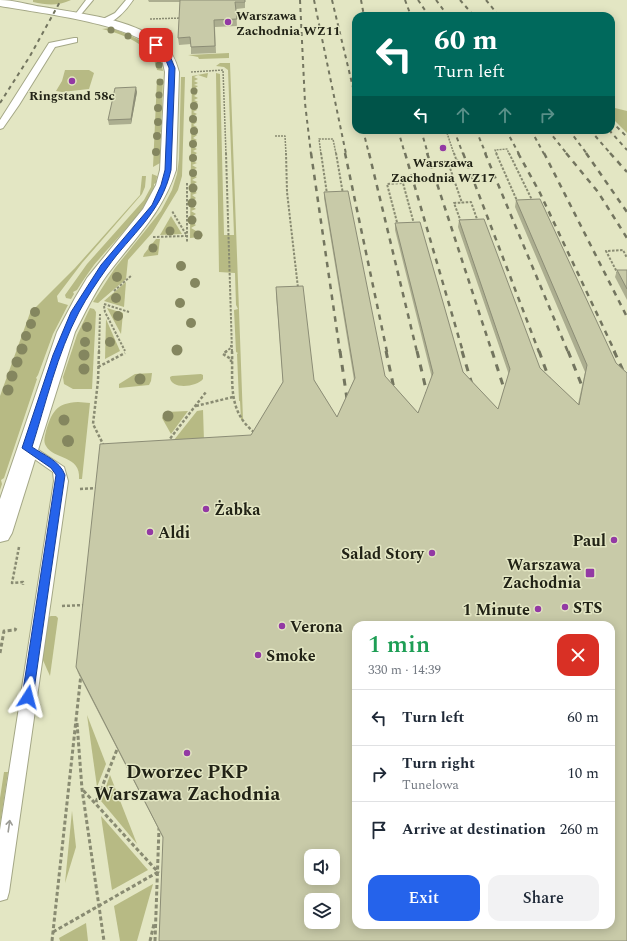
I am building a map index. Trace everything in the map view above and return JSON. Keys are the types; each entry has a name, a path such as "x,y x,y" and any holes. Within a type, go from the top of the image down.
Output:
{"street":[{"path":"0,3 124,27 146,37 161,49 170,62 172,72 168,170 165,185 155,205 104,267 75,312 59,349 0,533"}],"lane":[{"path":"76,17 90,0"},
{"path":"104,22 117,14 130,0"},
{"path":"0,126 15,105 52,45 74,40"},
{"path":"0,892 61,481 59,470 27,448"}],"path":[{"path":"234,16 241,15"},
{"path":"155,18 182,18"},
{"path":"190,72 223,70 234,401 236,411 241,420 258,435"},
{"path":"447,134 458,165 449,165 462,203"},
{"path":"275,136 285,136 287,192 298,292"},
{"path":"328,199 319,139 333,139 343,194"},
{"path":"519,207 495,150 507,149 534,204"},
{"path":"187,183 187,243"},
{"path":"399,229 387,184 403,183 415,228"},
{"path":"462,226 454,203 471,202 479,225"},
{"path":"171,209 187,236"},
{"path":"152,237 187,236"},
{"path":"620,278 606,251 623,250 627,258"},
{"path":"110,294 132,275"},
{"path":"100,303 128,312"},
{"path":"98,367 125,352 105,312 104,304"},
{"path":"100,311 98,382 93,424 104,446"},
{"path":"196,406 233,398 231,359 223,354 231,348 230,311"},
{"path":"169,447 169,440 206,392"},
{"path":"19,545 12,583 23,582 22,589"},
{"path":"88,604 88,612"},
{"path":"52,941 81,668"},
{"path":"76,715 82,788 104,941"},
{"path":"96,802 121,741"},
{"path":"82,788 158,872"},
{"path":"155,941 159,826"},
{"path":"53,932 158,872"},
{"path":"150,941 156,920"}],"green space":[{"path":"33,0 71,0 62,3 43,4 33,2"},
{"path":"110,28 135,38 150,48 160,62 163,71 157,70 150,54 136,42 119,34 102,29"},
{"path":"229,53 229,58 199,59 198,57 188,55"},
{"path":"220,63 230,63 243,420 241,420 239,401 238,353 236,352 234,310 238,309 236,305 235,273 219,272 216,73 220,74 224,235 234,235 228,70 224,67 216,66"},
{"path":"65,70 89,70 94,73 89,89 62,92 56,91 62,81"},
{"path":"208,73 207,78 198,75 194,77 198,79 194,81 198,83 194,85 198,86 194,89 198,90 194,92 197,94 194,96 198,98 194,100 198,102 193,104 197,106 194,108 197,110 193,112 197,114 193,116 197,118 193,120 197,122 193,125 197,127 193,129 197,131 193,133 197,135 193,138 197,140 193,142 197,144 193,147 197,149 193,151 197,153 193,156 197,158 192,161 197,163 192,165 197,168 192,170 197,172 192,175 197,177 192,180 197,182 192,185 196,187 192,190 197,193 192,195 196,198 192,201 196,203 192,206 196,209 191,211 196,214 191,217 196,219 191,222 196,225 191,228 203,235 201,237 190,238 192,76"},
{"path":"181,77 185,77 182,176 178,190 152,233 128,260 126,279 98,303 93,302 115,268 161,211 172,190 177,174 179,159"},
{"path":"157,79 163,79 160,163 153,167"},
{"path":"615,108 627,111 627,133 615,121"},
{"path":"152,174 157,176 156,183 154,184 147,201 139,213 94,265 77,290 73,292 74,294 71,299 66,298 65,295 87,264 144,200 151,187"},
{"path":"142,176 146,176 145,187 142,194 82,263 57,296 58,302 68,305 53,334 36,378 37,379 4,478 1,480 2,484 0,490 0,396 30,313 75,268 140,195"},
{"path":"171,216 182,234 160,235"},
{"path":"156,239 160,239 158,255 143,257 144,254"},
{"path":"126,282 124,307 104,301"},
{"path":"90,308 94,309 96,312 92,389 73,389 64,384 63,377 77,335"},
{"path":"107,308 123,313 121,334"},
{"path":"106,319 120,351 105,359"},
{"path":"152,373 149,385 119,388 119,384 135,374"},
{"path":"203,375 203,379 200,382 184,386 174,384 170,377 172,376"},
{"path":"78,402 90,403 82,479 79,479 76,466 72,462 50,450 46,446 44,440 50,419 56,410 65,404"},
{"path":"203,410 204,442 174,440 197,411"},
{"path":"188,411 171,434 162,418 166,412"},
{"path":"56,616 58,618 50,676 42,658 48,617"},
{"path":"87,715 106,764 97,787"},
{"path":"4,772 8,772 0,825 0,798"},
{"path":"110,775 137,844 101,801"},
{"path":"72,811 76,847 65,883"},
{"path":"101,816 148,870 112,890"},
{"path":"153,884 137,941 120,941 114,906"},
{"path":"86,923 88,941 60,941 59,938"}],"building":[{"path":"180,0 245,0 245,2 235,2 237,19 214,20 215,46 191,47 190,37 178,38"},
{"path":"136,87 131,119 108,120 115,88"},
{"path":"348,191 385,376 418,413 433,373 395,223 420,222 463,372 498,409 510,369 459,220 484,219 540,368 579,405 587,365 516,200 540,199 616,363 627,373 627,941 159,941 163,837 76,667 100,444 251,435 283,382 276,287 303,286 314,380 337,417 355,378 324,192"},
{"path":"617,270 627,270 627,289"}],"railway":[{"path":"0,103 30,56 61,0"},
{"path":"300,0 305,103 311,154"},
{"path":"314,0 346,154"},
{"path":"332,0 352,83"},
{"path":"361,0 363,12"},
{"path":"405,0 410,12"},
{"path":"418,0 426,12"},
{"path":"436,0 445,12"},
{"path":"460,0 470,12"},
{"path":"486,0 496,12"},
{"path":"615,125 627,137"},
{"path":"364,134 369,154"},
{"path":"399,134 405,154"},
{"path":"422,134 428,154"},
{"path":"456,134 463,154"},
{"path":"478,134 486,154"},
{"path":"508,134 519,154"},
{"path":"533,134 544,154"},
{"path":"551,134 567,154"},
{"path":"572,134 587,154"},
{"path":"594,134 611,154"},
{"path":"613,134 627,150"},
{"path":"311,153 340,352"},
{"path":"345,153 387,352"},
{"path":"369,153 417,352"},
{"path":"405,153 463,352"},
{"path":"427,153 492,352"},
{"path":"463,153 539,352"},
{"path":"485,153 568,352"},
{"path":"518,153 540,193 615,352"},
{"path":"544,153 627,317"},
{"path":"566,153 598,192 627,238"},
{"path":"586,153 627,212"},
{"path":"610,153 627,172"},
{"path":"340,351 348,406"},
{"path":"386,351 396,398"},
{"path":"417,351 429,402"},
{"path":"462,351 474,391"},
{"path":"492,351 508,401"},
{"path":"539,351 551,384"},
{"path":"568,351 586,396"},
{"path":"614,351 627,379"}],"place":[{"name":"Warszawa Zachodnia WZ11","path":"228,22"},
{"name":"Ringstand 58c","path":"72,81"},
{"name":"Warszawa Zachodnia WZ17","path":"443,148"},
{"name":"Żabka","path":"206,509"},
{"name":"Aldi","path":"150,532"},
{"name":"Paul","path":"614,540"},
{"name":"Salad Story","path":"432,553"},
{"name":"Warszawa Zachodnia","path":"590,573"},
{"name":"STS","path":"565,607"},
{"name":"1 Minute","path":"538,609"},
{"name":"Verona","path":"282,626"},
{"name":"Smoke","path":"258,655"},
{"name":"Dworzec PKP Warszawa Zachodnia","path":"187,753"}],"route":[{"path":"28,697 61,475 59,470 54,466 27,448 57,355 75,312 96,277 141,224 155,205 165,185 168,170 172,68 165,53 156,45"}]}
